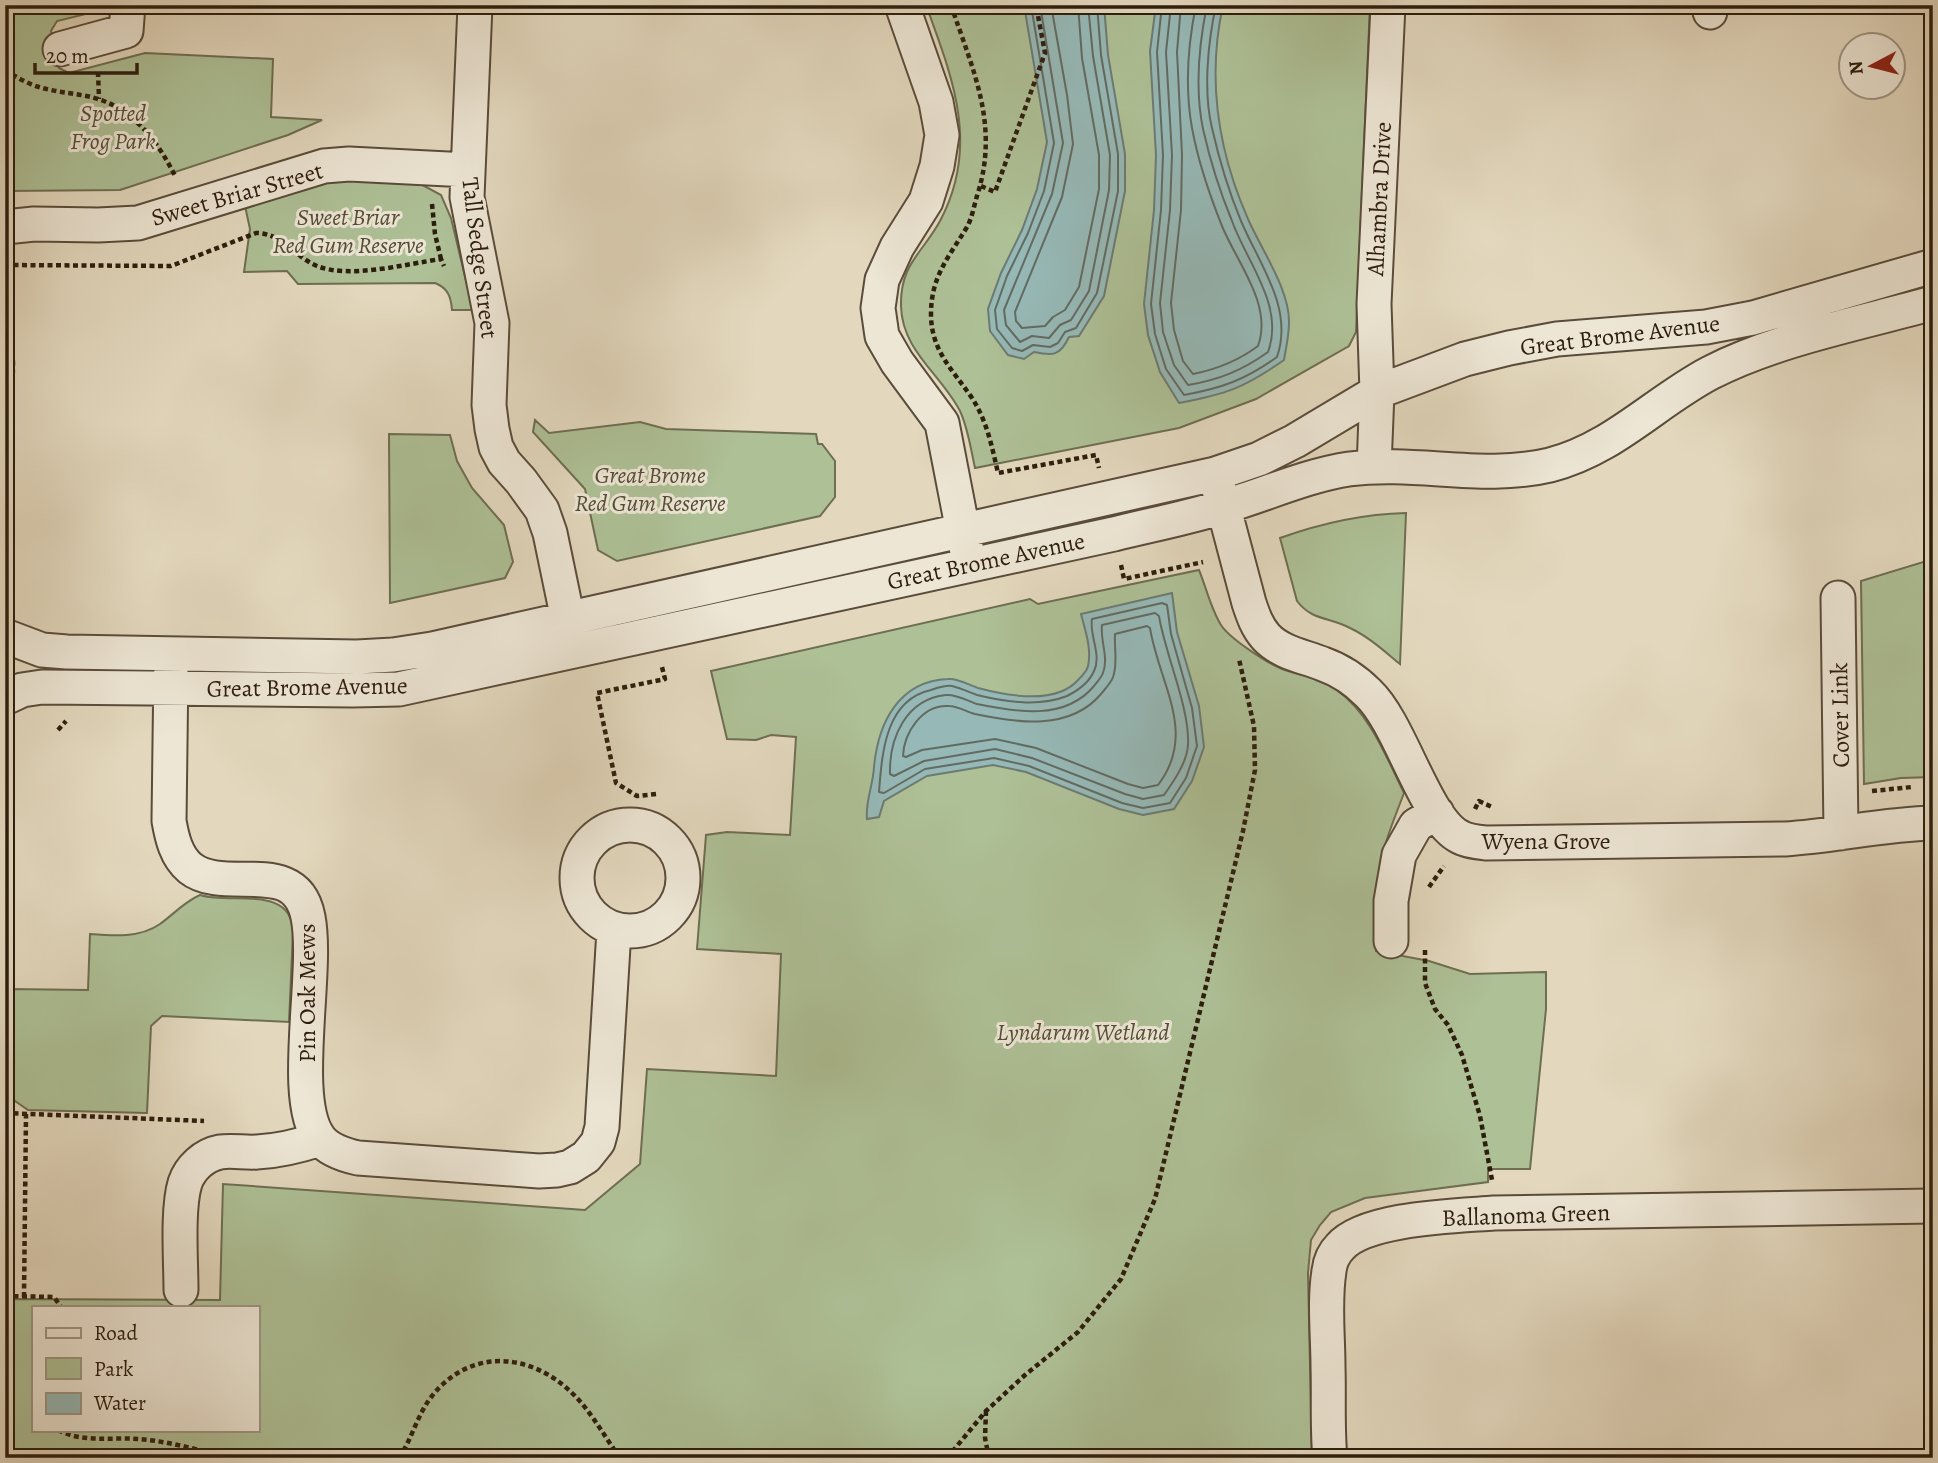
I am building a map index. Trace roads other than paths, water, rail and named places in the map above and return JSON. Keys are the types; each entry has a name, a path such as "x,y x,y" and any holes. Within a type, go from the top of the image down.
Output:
{"street":[{"path":"60,49 126,31 128,5"},
{"name":"Tall Sedge Street","path":"475,5 468,170 469,211 492,323 489,405 492,429 496,447 504,462 521,481 545,517 574,652"},
{"path":"902,5 936,102 942,135 937,166 926,201 897,247 882,280 878,308 882,336 897,362 942,424 969,564"},
{"name":"Alhambra Drive","path":"1374,467 1377,392 1374,304 1388,5"},
{"name":"Sweet Briar Street","path":"5,227 34,224 138,223 324,166 349,164 468,170"},
{"name":"Great Brome Avenue","path":"5,636 42,650 357,657 393,655 1215,474 1259,459 1296,441 1377,392 1459,361 1509,348 1557,338 1706,327 1931,274"},
{"name":"Great Brome Avenue","path":"5,698 22,690 42,687 399,689 1114,534 1224,507 1311,476 1374,467 1412,467 1482,473 1516,471 1551,464 1584,453 1613,439 1678,392 1743,358 1933,303"},
{"name":"Wyena Grove","path":"1215,474 1249,603 1265,636 1280,649 1326,664 1348,676 1370,694 1385,715 1437,813 1460,838 1486,844 1785,839 1878,826 1933,823"},
{"name":"Cover Link","path":"1838,598 1841,833"},
{"path":"5,646 10,657 10,673 5,690"},
{"name":"Pin Oak Mews","path":"171,653 169,821 173,843 182,859 192,869 204,875 277,881 293,888 308,913 311,950 306,1096 308,1112 320,1139"},
{"path":"1391,942 1391,901 1399,855 1416,825 1437,813"},
{"path":"181,1290 182,1204 185,1183 192,1169 204,1158 220,1152 255,1153 280,1150 320,1139 334,1150 358,1158 539,1171 570,1167 586,1157 598,1142 602,1127 614,930"},
{"name":"Ballanoma Green","path":"1330,1458 1327,1287 1331,1260 1339,1247 1350,1238 1374,1228 1429,1218 1494,1213 1933,1206"}],"water":[{"path":"1024,5 1104,5 1108,55 1125,154 1125,191 1104,296 1079,336 1069,337 1055,353 1034,352 1024,359 1008,355 990,331 988,309 1037,189 1047,142"},
{"path":"1156,5 1223,5 1218,32 1216,87 1223,141 1229,167 1248,219 1285,297 1289,323 1284,360 1234,389 1179,403 1160,372 1148,335 1144,304 1154,210 1156,155 1150,51"},
{"path":"1172,593 1177,632 1199,706 1204,747 1192,781 1174,809 1143,815 1119,809 1026,772 993,765 927,776 884,801 879,817 867,819 880,735 894,708 904,696 931,682 948,679 1017,696 1058,692 1070,687 1087,668 1089,646 1081,614"}],"park label":[{"name":"Spotted Frog Park","path":"113,127"},
{"name":"Sweet Briar Red Gum Reserve","path":"348,231"},
{"name":"Great Brome Red Gum Reserve","path":"650,489"},
{"name":"Lyndarum Wetland","path":"1083,1032"}]}
